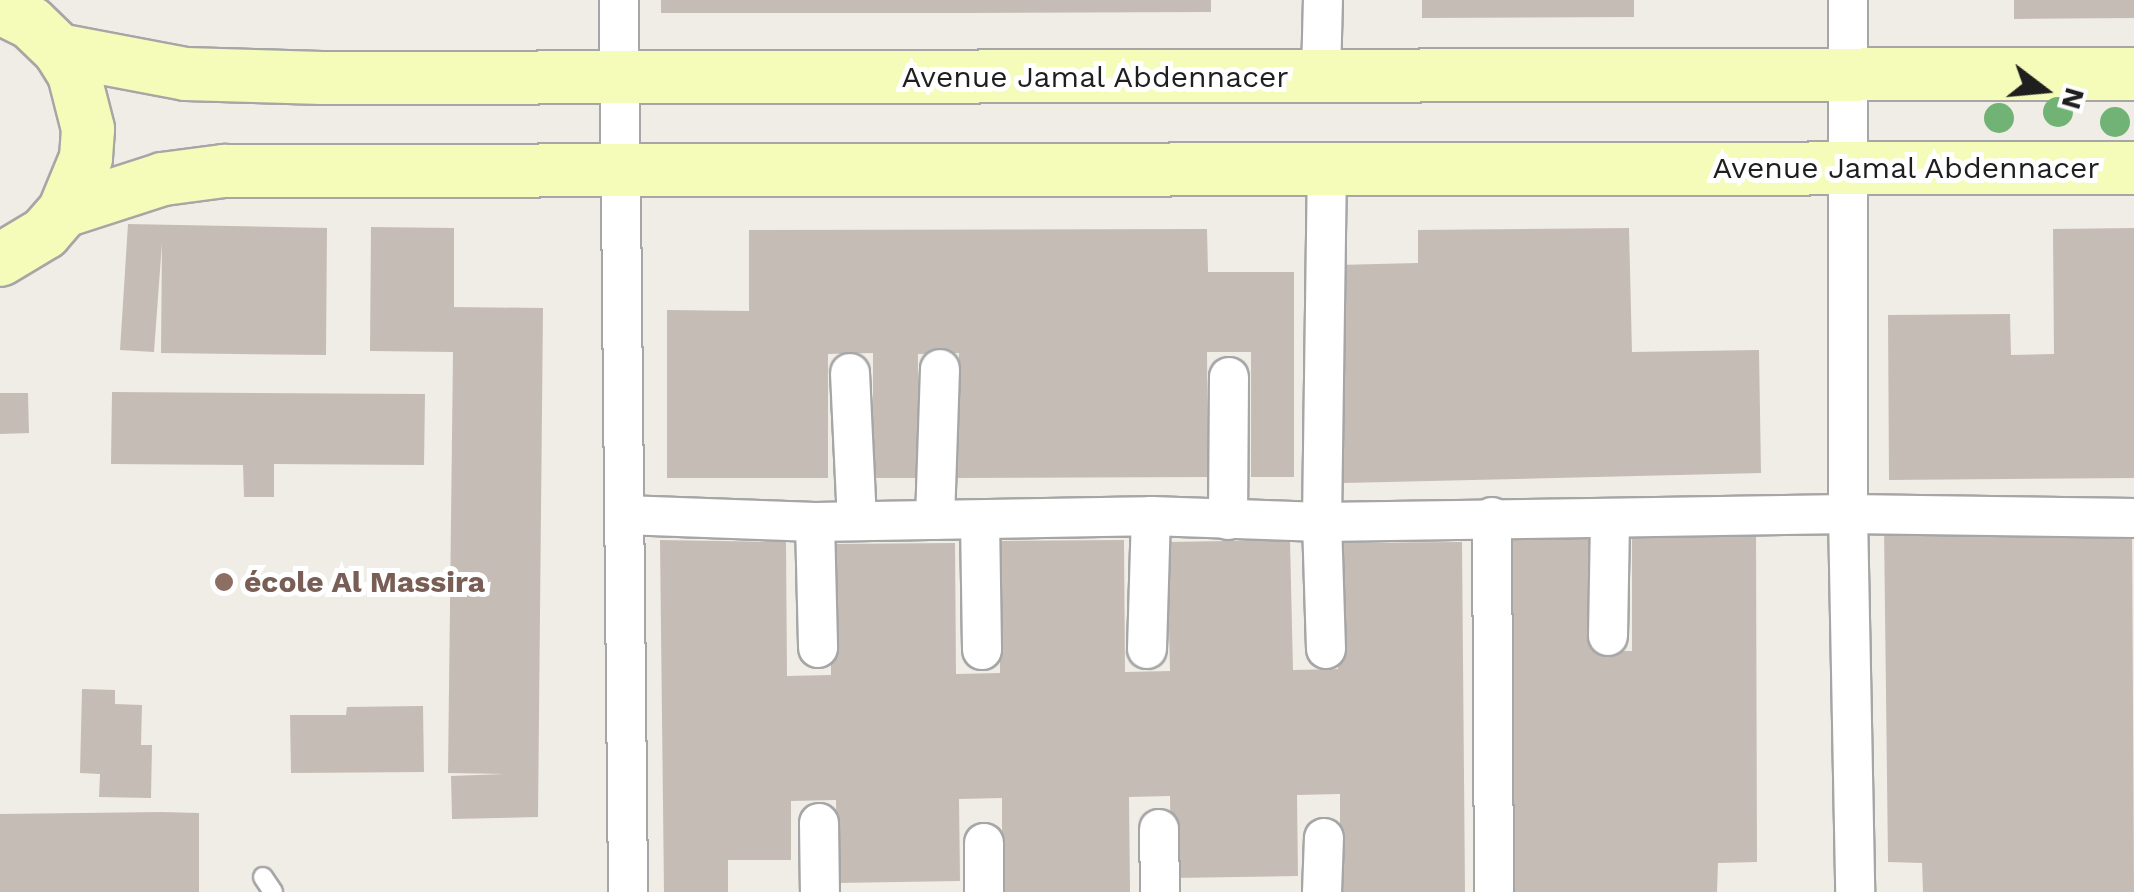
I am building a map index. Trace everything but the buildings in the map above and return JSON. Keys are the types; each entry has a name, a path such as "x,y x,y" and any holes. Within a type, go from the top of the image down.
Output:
{"street":[{"path":"619,0 616,80 628,892"},
{"path":"1321,76 1323,0"},
{"path":"1848,0 1848,514 1855,892"},
{"path":"0,8 30,23 59,50 74,74 88,129 78,185 64,210 45,233 0,260"},
{"name":"Avenue Jamal Abdennacer","path":"59,50 186,74 616,80 2134,74"},
{"name":"Avenue Jamal Abdennacer","path":"64,210 163,178 224,171 2134,168"},
{"path":"1326,649 1322,522 1327,170"},
{"path":"935,520 940,369"},
{"path":"850,373 856,520"},
{"path":"1228,520 1230,377"},
{"path":"624,515 816,522 1151,516 1322,522 1848,514 2134,518"},
{"path":"1147,649 1151,516"},
{"path":"1492,518 1494,892"},
{"path":"1608,636 1610,518"},
{"path":"980,520 982,650"},
{"path":"816,522 818,648"},
{"path":"819,823 820,892"},
{"path":"1159,829 1160,892"},
{"path":"1322,892 1324,838"},
{"path":"984,843 984,892"}],"place":[{"name":"école Al Massira","path":"224,582"}]}
